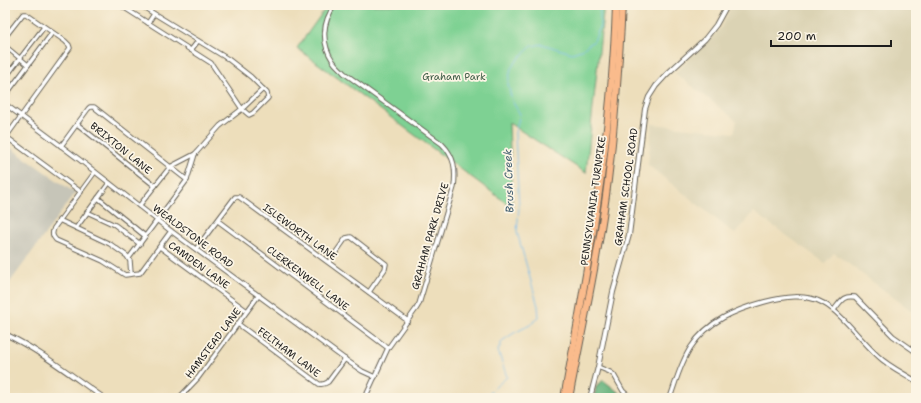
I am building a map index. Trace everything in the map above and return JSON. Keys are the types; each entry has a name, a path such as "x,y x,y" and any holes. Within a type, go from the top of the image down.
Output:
{"highway":[{"name":"PENNSYLVANIA TURNPIKE","path":"564,398 598,202 609,101 616,5"},
{"name":"PENNSYLVANIA TURNPIKE","path":"570,398 608,181 617,88 622,5"}],"street":[{"path":"120,5 211,63 242,109 249,115 268,98 267,93 251,76 140,5"},
{"name":"GRAHAM PARK DRIVE","path":"336,5 330,12 327,19 324,37 328,51 334,62 344,73 442,144 448,150 456,175 454,187 419,304 388,348 365,398"},
{"name":"GRAHAM SCHOOL ROAD","path":"590,398 598,367 613,292 629,235 645,109 649,97 656,86 667,74 705,39 716,25 727,5"},
{"path":"5,37 22,14 26,14 69,45 70,48 6,137 81,192"},
{"path":"148,23 154,14"},
{"path":"5,78 44,26"},
{"path":"5,96 52,33"},
{"path":"191,50 198,41"},
{"path":"5,46 28,65"},
{"path":"139,206 170,167 195,154 220,126 242,109 263,89"},
{"name":"WEALDSTONE ROAD","path":"5,104 171,231 345,359 362,371 375,377"},
{"path":"61,146 88,109 90,107 94,107 187,180"},
{"name":"BRIXTON LANE","path":"77,124 155,186"},
{"path":"131,274 129,258 187,180 195,154"},
{"path":"95,172 59,220 52,235 56,240 103,261 125,275 140,273 171,231"},
{"path":"76,228 109,183"},
{"name":"ISLEWORTH LANE","path":"196,249 235,197 239,197 408,321"},
{"path":"98,198 146,236"},
{"path":"87,212 115,225 140,244"},
{"path":"59,220 110,244 129,258"},
{"name":"CLERKENWELL LANE","path":"218,221 388,348"},
{"path":"329,262 346,238 351,237 386,264 385,269 369,292"},
{"name":"CAMDEN LANE","path":"160,247 247,311"},
{"name":"HAMSTEAD LANE","path":"179,398 198,378 259,295"},
{"path":"670,398 683,361 690,348 705,330 731,312 771,300 793,296 814,299 824,303 834,310 879,357 916,381"},
{"path":"834,310 844,297 855,297 893,336 916,352"},
{"name":"FELTHAM LANE","path":"238,324 322,385 328,382 345,359"},
{"path":"5,334 41,354 104,398"},
{"path":"598,367 614,375 623,391 631,398"}],"shaded area":[{"path":"732,5 893,5 916,10 916,314 834,253 825,263 754,212 735,234 648,165 652,124 734,133 737,121 675,73 720,29"},
{"path":"5,144 75,193 5,289"}],"green space":[{"name":"Graham Park","path":"328,5 604,5 586,173 509,123 512,207 297,48"},
{"path":"603,380 626,398 594,398 596,387"}],"waterway":[{"name":"Brush Creek","path":"486,398 492,390 507,377 498,351 502,341 530,325 539,317 538,306 517,232 519,207 515,133 520,114 512,101 508,84 511,68 532,46 542,44 572,53 581,50 594,41 600,27 600,13 598,5"}]}
